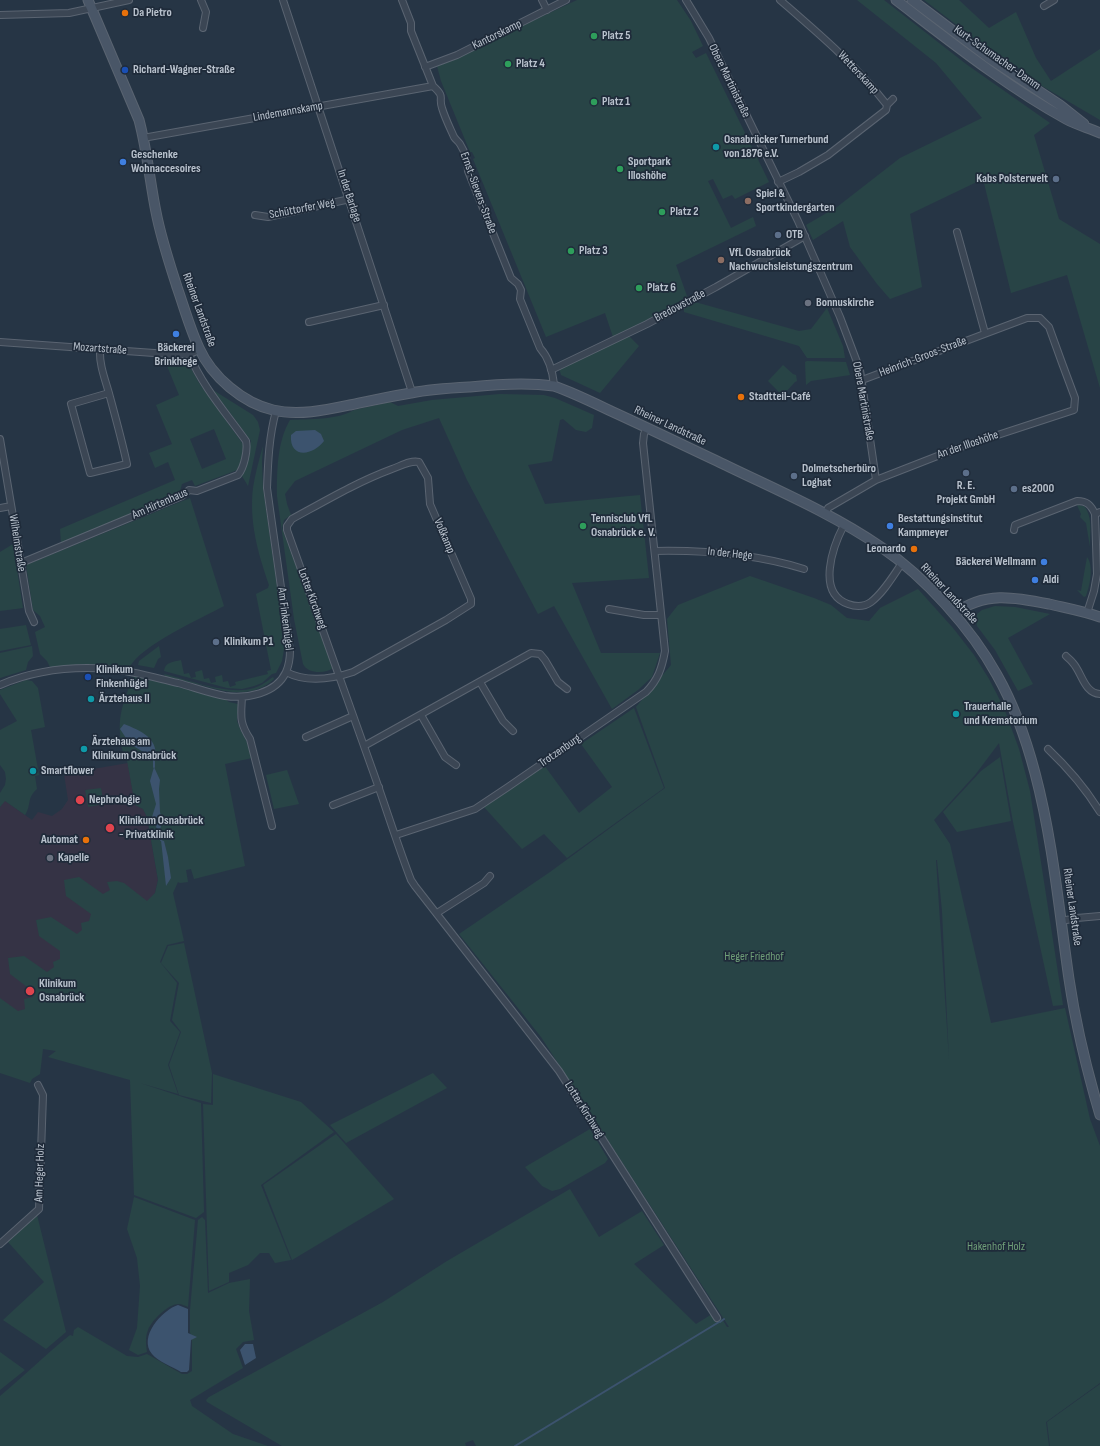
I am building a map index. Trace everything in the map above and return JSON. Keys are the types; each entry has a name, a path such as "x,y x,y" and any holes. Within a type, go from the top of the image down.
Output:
{"street":[{"path":"0,15 69,13 90,4 129,0"},
{"path":"201,0 206,12 203,28"},
{"name":"In der Barlage","path":"283,0 350,199 412,392"},
{"name":"Ernst-Sievers-Straße","path":"402,0 412,23 411,31 433,86 440,92 442,97 441,106 455,139 460,144 466,158 470,176 511,278 518,284 521,290 520,299 540,348 544,352 551,370 554,386"},
{"path":"542,0 547,10"},
{"name":"Kantorskamp","path":"426,67 457,54 566,0"},
{"name":"Obere Martinistraße","path":"686,0 709,38 805,236 840,317 860,370 862,394 876,480"},
{"name":"Wetterskamp","path":"778,182 828,155 886,110 887,105 872,86 834,47 780,0"},
{"name":"Kurt-Schumacher-Damm","path":"896,0 982,65 1032,99 1068,120 1100,134"},
{"name":"Kurt-Schumacher-Damm","path":"912,0 989,58 1072,114 1088,128"},
{"path":"1044,6 1054,0"},
{"name":"Rheiner Landstraße","path":"90,4 134,105 143,138 156,213 164,248 200,350 218,376 229,387 249,401 276,411 312,412 412,392 498,384 539,384 554,386 646,427 844,524 881,547 902,563 934,592 954,614 981,648 997,675 1021,728 1035,771 1052,855 1078,1033 1100,1116"},
{"name":"Lindemannskamp","path":"143,138 433,86"},
{"path":"887,105 894,100"},
{"name":"Schüttorfer Weg","path":"255,215 268,217 350,199"},
{"path":"957,232 985,333"},
{"name":"Bredowstraße","path":"551,370 654,320 716,287 805,236"},
{"path":"309,322 384,305"},
{"name":"Heinrich-Groos-Straße","path":"862,380 1027,318 1040,318 1049,327 1062,363"},
{"name":"Mozartstraße","path":"0,342 168,354 189,354 200,350"},
{"path":"100,349 100,360 109,393 127,464 90,473 71,404 109,393"},
{"name":"Am Hirtenhaus","path":"20,563 182,496 189,490 197,491 238,475 241,471 247,446 246,442 209,391 195,368 189,354"},
{"name":"An der Illoshöhe","path":"825,514 828,508 876,480 958,448 1074,410 1075,398 1062,363"},
{"name":"Am Finkenhügel","path":"276,411 272,422 267,488 290,651 289,663 286,672"},
{"name":"Trotzenburg","path":"396,835 475,809 508,788 646,692 654,684 662,669 665,652 642,443 646,427"},
{"name":"Wilhelmstraße","path":"0,440 20,563 29,611 34,622"},
{"name":"Voßkamp","path":"289,522 345,489 382,472 414,461 419,462 428,478 430,504 471,599 471,604 468,607 353,672 339,676"},
{"path":"1014,530 1015,525 1077,501 1084,501 1098,513 1096,574 1094,591 1087,613"},
{"path":"0,508 11,506"},
{"name":"Lotter Kirchweg","path":"289,522 287,530 411,880 559,1071 717,1318"},
{"path":"844,524 837,542 829,574 829,582 832,589 844,603 860,606 872,601 881,593 902,563"},
{"name":"In der Hege","path":"655,551 687,550 730,554 766,559 804,569"},
{"path":"954,614 969,604 982,599 999,597 1027,600 1100,617"},
{"path":"609,609 644,615 661,615"},
{"path":"364,746 531,653 540,654 558,682 567,689"},
{"path":"1066,656 1074,663 1091,692 1100,694"},
{"path":"0,684 29,674 50,671 110,669 131,672 225,696 242,696 258,694 267,690 281,680 286,672 302,679 333,678 339,676"},
{"path":"480,682 503,721 513,731"},
{"path":"242,696 240,718 243,729 250,740 272,826"},
{"path":"421,715 445,757 456,765"},
{"path":"306,737 354,716"},
{"path":"1048,749 1061,762 1100,812"},
{"path":"333,805 379,787"},
{"path":"437,913 484,883 490,876"},
{"path":"1061,921 1100,916"},
{"name":"Am Heger Holz","path":"0,1244 39,1209 43,1095 38,1085"}],"shaded area":[{"name":"Klinikum Osnabrück","path":"128,763 135,805 143,809 147,817 158,880 155,893 0,1072 0,807 4,800 32,820 38,812 52,816 62,809 68,800 64,774"}],"green space":[{"name":"Sportpark Illoshöhe","path":"577,0 677,0 691,21 703,46 692,52 696,58 706,53 769,182 735,199 732,195 723,199 713,179 708,181 731,228 753,217 756,226 676,265 688,299 613,337 605,313 546,337 473,159 475,158 472,152 470,152 441,81 437,66"},
{"path":"857,0 884,0 966,64 1050,123 1034,135 1059,219 1100,244 1100,388 1067,275 1011,293 983,179 910,214 922,287 890,299 850,247 843,221 813,240 806,225 837,207 900,158 982,118 936,63"},
{"path":"924,0 959,0 989,28 1016,12 1036,58 1051,81 1100,49 1100,120 1042,86 1020,69 975,39"},
{"path":"695,302 799,331 811,329 827,308 843,346 845,358 807,358 799,346 684,312 684,308"},
{"path":"628,335 639,346 600,393 561,375 559,368"},
{"path":"165,361 188,363 199,383 245,447 240,469 195,486 192,480 182,484 179,495 61,543 60,529 175,480 168,462 155,468 149,453 172,444 156,405 179,395","holes":["214,429 226,459 202,469 190,439"]},
{"path":"805,362 846,362 850,375 811,381 806,385"},
{"path":"783,365 796,375 797,381 784,394 781,394 768,381"},
{"path":"213,390 253,415 258,422 260,430 248,486 242,476 251,441"},
{"path":"500,394 544,395 555,398 594,415 592,428 586,432 576,430 563,419 560,420 552,461 528,465 545,504 640,495 649,578 572,583 601,653 660,653 652,677 638,690 612,709 554,606 538,614 467,480 439,418 402,430 295,481 285,494 291,515 284,520 282,528 333,668 321,672 309,670 303,664 294,619 277,496 280,447 282,438 290,420 340,416 354,410 390,402 398,406 432,400"},
{"path":"263,446 263,488 280,608 284,649 282,661 276,673 272,674 262,683 242,689 227,688 164,671 168,664 181,660 184,674 189,673 191,678 196,677 195,672 202,670 204,679 209,678 211,683 216,682 215,677 222,675 223,682 228,681 230,687 236,685 235,682 268,674 267,671 271,670 256,594 268,588 269,585 255,537 252,513 253,488"},
{"path":"190,498 224,606 158,642 146,650 129,668 87,664 50,667 47,661 40,654 35,632 45,627 40,616 33,610 26,565"},
{"path":"1077,505 1084,506 1089,515 1090,547 1086,523 1080,517 1081,514"},
{"path":"13,544 23,608 0,611 0,552"},
{"path":"1087,557 1090,565 1091,576 1086,596 1084,597 1077,590 1081,591"},
{"path":"750,576 831,605 847,618 869,621 880,608 918,589 953,628 974,655 989,679 1004,708 1019,749 1030,791 1063,1005 1053,1006 1013,822 999,743 975,775 934,820 950,844 991,1023 1065,1008 1090,1119 1100,1146 1100,1383 1046,1422 1049,1446 476,1446 473,1440 465,1443 466,1446 282,1446 206,1400 383,1302 447,1261 570,1189 599,1237 642,1211 664,1245 634,1264 696,1324 717,1311 727,1327 729,1327 541,1037 459,934 550,872 665,788 636,707 671,665 667,619 678,605","holes":["936,860 942,911 949,1060"]},
{"path":"995,606 1015,607 1050,614 1008,638 1033,684 1018,691 995,650 977,626 977,614 982,610"},
{"path":"26,625 31,645 0,651 0,629"},
{"path":"32,646 33,656 28,662 26,670 0,678 0,653"},
{"path":"159,646 161,657 158,659 154,668 138,665 139,661"},
{"path":"164,674 221,689 233,690 254,688 262,685 273,677 274,679 258,689 232,692 166,677"},
{"path":"135,676 225,699 229,702 238,704 237,721 247,742 252,758 225,764 245,866 194,879 191,869 186,870 188,882 178,882 173,893 184,941 167,945 160,962 177,983 170,1021 180,1032 168,1065 178,1094 140,1083 201,1103 204,1212 196,1218 134,1195 130,1080 48,1057 56,1051 43,1049 40,1074 32,1079 30,1083 0,1073 0,998 18,1011 25,1009 24,999 33,997 31,990 10,974 8,958 24,956 47,972 54,967 53,962 60,959 60,951 39,936 36,920 51,917 77,934 82,930 81,923 89,921 91,914 66,896 64,880 79,877 103,894 110,890 107,882 117,881 124,883 147,901 155,893 158,880 147,817 143,809 135,805 126,755 123,753 120,731 121,714 125,698 133,677"},
{"path":"26,680 32,681 38,688 45,727 31,730 39,775 35,776 37,789 31,796 25,815 5,801 0,807 0,793 5,785 6,779 5,772 0,765 0,730 17,721 0,694 0,690"},
{"path":"634,708 664,788 567,858 544,834 522,849 484,807 544,765 579,813 612,787 581,744"},
{"path":"1000,757 1011,821 957,832 943,812 981,771"},
{"path":"287,770 299,804 274,809 266,775"},
{"path":"101,788 104,804 88,807 85,790"},
{"path":"184,943 212,1073 211,1103 179,1095 169,1065 181,1032 172,1020 179,983 161,963 168,946"},
{"path":"433,1073 447,1088 346,1143 330,1125"},
{"path":"213,1074 301,1102 334,1132 261,1185 291,1260 275,1263 269,1253 260,1253 248,1265 229,1273 229,1282 209,1291 203,1104 213,1105"},
{"path":"590,1129 608,1159 605,1163 560,1189 552,1191 542,1186 525,1167"},
{"path":"336,1134 394,1199 292,1260 263,1185"},
{"path":"134,1197 195,1220 188,1307 175,1304 161,1313 148,1330 146,1338 147,1352 138,1355 129,1350 137,1328 140,1286 137,1258 127,1229"},
{"path":"37,1215 66,1332 46,1349 3,1320 44,1282 8,1242"},
{"path":"202,1217 205,1220 208,1293 229,1283 250,1279 249,1311 254,1340 243,1342 236,1349 243,1368 190,1400 192,1406 233,1434 268,1446 0,1446 0,1396 61,1342 70,1335 73,1336 74,1330 78,1327 127,1356 138,1357 147,1354 182,1374 187,1374 192,1371 190,1310 198,1220"},
{"path":"0,1352 25,1370 0,1390"},
{"path":"1100,1384 1100,1446 1050,1446 1047,1422"}],"water":[{"path":"315,430 321,434 324,441 319,446 314,450 303,453 294,448 291,443 291,435 296,431"},
{"path":"124,724 142,732 151,740 156,751 156,758 154,761 150,756 130,744 120,729"},
{"path":"154,767 160,780 160,812 162,820 160,831 157,829 152,817 156,804 150,781"},
{"path":"161,840 164,841 171,878 166,886"},
{"path":"178,1305 188,1309 188,1333 197,1337 191,1340 189,1370 187,1372 181,1372 154,1357 148,1347 150,1332 159,1318 165,1312"},
{"path":"245,1344 253,1344 256,1358 245,1365 240,1350"}],"waterway":[{"path":"154,761 154,767"},
{"path":"160,831 161,840"},
{"path":"720,1322 724,1319"},
{"path":"515,1446 719,1322"}],"place":[{"name":"Da Pietro","path":"125,13"},
{"name":"Platz 5","path":"594,36"},
{"name":"Platz 4","path":"508,64"},
{"name":"Richard-Wagner-Straße","path":"125,70"},
{"name":"Platz 1","path":"594,102"},
{"name":"Osnabrücker Turnerbund von 1876 e.V.","path":"716,147"},
{"name":"Geschenke Wohnaccesoires","path":"123,162"},
{"name":"Sportpark Illoshöhe","path":"620,169"},
{"name":"Kabs Polsterwelt","path":"1056,179"},
{"name":"Spiel & Sportkindergarten","path":"748,201"},
{"name":"Platz 2","path":"662,212"},
{"name":"OTB","path":"778,235"},
{"name":"Platz 3","path":"571,251"},
{"name":"VfL Osnabrück Nachwuchsleistungszentrum","path":"721,260"},
{"name":"Platz 6","path":"639,288"},
{"name":"Bonnuskirche","path":"808,303"},
{"name":"Bäckerei Brinkhege","path":"176,334"},
{"name":"Stadtteil-Café","path":"741,397"},
{"name":"R. E. Projekt GmbH","path":"966,473"},
{"name":"Dolmetscherbüro Loghat","path":"794,476"},
{"name":"es2000","path":"1014,489"},
{"name":"Tennisclub VfL Osnabrück e. V.","path":"583,526"},
{"name":"Bestattungsinstitut Kampmeyer","path":"890,526"},
{"name":"Leonardo","path":"914,549"},
{"name":"Bäckerei Wellmann","path":"1044,562"},
{"name":"Aldi","path":"1035,580"},
{"name":"Klinikum P1","path":"216,642"},
{"name":"Klinikum Finkenhügel","path":"88,677"},
{"name":"Ärztehaus II","path":"91,699"},
{"name":"Trauerhalle und Krematorium","path":"956,714"},
{"name":"Ärztehaus am Klinikum Osnabrück","path":"84,749"},
{"name":"Smartflower","path":"33,771"},
{"name":"Nephrologie","path":"80,800"},
{"name":"Klinikum Osnabrück - Privatklinik","path":"110,828"},
{"name":"Automat","path":"86,840"},
{"name":"Kapelle","path":"50,858"},
{"name":"Klinikum Osnabrück","path":"30,991"}],"park label":[{"name":"Heger Friedhof","path":"754,957"},
{"name":"Hakenhof Holz","path":"996,1247"}]}
